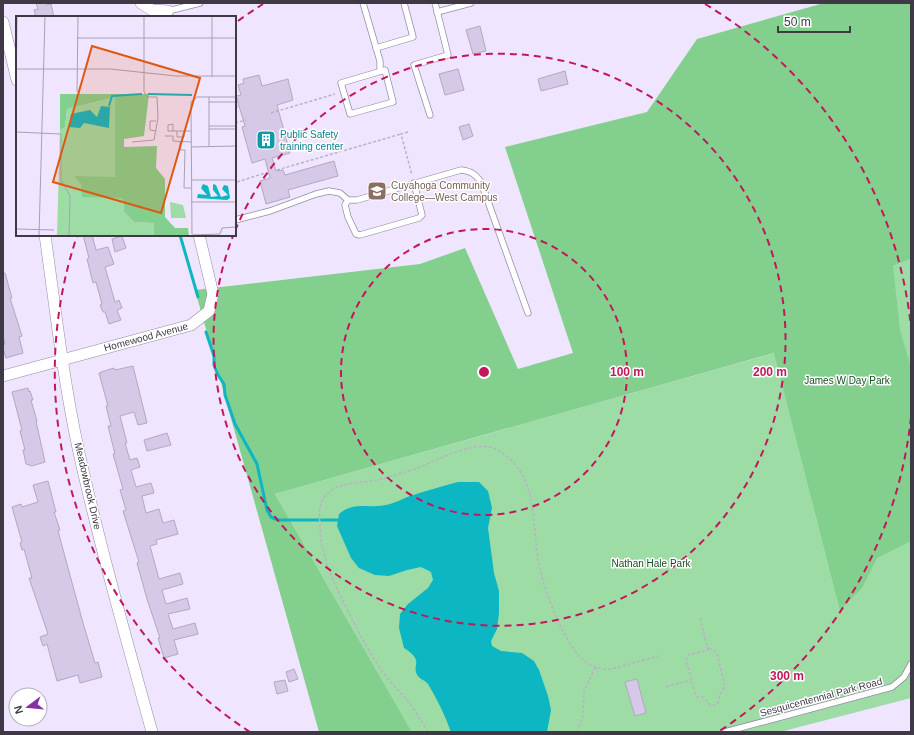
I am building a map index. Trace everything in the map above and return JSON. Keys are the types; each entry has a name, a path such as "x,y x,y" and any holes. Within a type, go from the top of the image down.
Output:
{"street":[{"path":"140,3 152,10 168,10"},
{"path":"3,22 16,76"},
{"name":"Meadowbrook Drive","path":"45,236 63,359 78,447 109,576 152,732"},
{"name":"Homewood Avenue","path":"3,376 191,325 209,311 213,294 199,236"}],"lane":[{"path":"168,10 170,11 200,3"},
{"path":"365,3 380,61 380,71"},
{"path":"376,48 413,36 404,3"},
{"path":"430,115 414,65 448,55 435,3"},
{"path":"437,12 470,3"},
{"path":"385,70 393,102 350,114 341,83 380,71 385,70"},
{"path":"236,220 270,211 316,194 329,191 340,193 348,200 357,200 461,170 468,170 476,174 481,182 528,313"},
{"path":"348,200 345,205 348,218 356,234 360,235 419,218 422,215 414,183"},
{"name":"Sesquicentennial Park Road","path":"725,732 892,687 904,677 911,664"}],"path":[{"path":"271,113 335,94"},
{"path":"236,123 246,120"},
{"path":"277,170 408,132"},
{"path":"401,134 414,183"},
{"path":"238,182 265,174"},
{"path":"428,732 414,709 384,674 354,626 326,564 321,542 320,511 322,501 326,495 336,488 377,480 409,471 469,448 488,447 496,449 514,463 528,486 539,564 551,605 576,652 583,659 596,667 612,669 658,656"},
{"path":"700,618 708,649"},
{"path":"708,649 713,649 717,654 725,685 725,689 720,694 718,703 715,705 709,705 703,697 696,696 691,680 686,664 686,658 689,655 708,649"},
{"path":"596,667 598,672"},
{"path":"577,732 583,714 584,692 596,667"},
{"path":"666,687 691,680"}],"green space":[{"name":"James W Day Park","path":"824,3 911,3 911,259 893,266 900,330 911,368 911,541 877,558 862,588 840,610 774,353 275,494 412,732 319,732 195,290 420,264 465,248 518,369 573,353 505,147 647,112 697,39"},
{"name":"Nathan Hale Park","path":"911,259 911,698 780,732 412,732 275,494 775,353 893,266"}],"water":[{"path":"458,482 479,482 488,491 492,508 488,528 494,573 499,591 497,629 491,641 492,646 501,651 522,653 534,661 539,670 551,710 547,732 451,732 438,701 428,684 419,677 416,672 416,660 411,653 404,648 399,628 400,614 408,604 428,588 433,580 431,572 421,567 389,576 375,575 359,568 351,558 337,526 339,514 348,508 357,506 386,505 410,496"}],"building":[{"path":"36,3 47,3 47,5 51,4 54,16 36,16 34,10 38,9"},
{"path":"480,26 486,51 473,54 466,30"},
{"path":"458,69 464,90 445,95 439,74"},
{"path":"565,71 568,84 541,91 538,79"},
{"name":"Public Safety training center","path":"259,75 262,86 288,79 293,100 277,105 290,153 272,158 276,171 283,170 285,175 334,161 338,176 288,190 290,197 266,204 260,181 270,178 265,159 252,163 242,127 245,126 236,96 241,95 238,85 244,83 243,79"},
{"path":"469,124 473,136 463,140 459,127"},
{"path":"83,236 92,236 96,250 108,247 114,264 105,267 115,302 119,300 122,308 117,310 121,320 109,324 105,312 103,312 100,305 102,304 96,282 93,283 87,259 89,258"},
{"path":"122,236 126,248 115,252 112,239"},
{"path":"3,273 5,273 12,298 10,298 22,336 19,337 23,353 6,358 3,349 3,345 5,344 3,336"},
{"path":"133,366 147,423 138,425 134,412 120,416 130,460 137,458 140,467 131,470 136,487 151,483 154,493 142,496 146,513 159,509 163,523 174,520 178,534 156,540 157,544 150,546 159,579 180,573 183,584 162,590 166,604 187,598 190,609 168,614 173,629 195,623 198,634 174,640 178,654 164,658 158,638 160,638 137,563 139,562 123,511 126,510 120,490 123,489 113,454 115,454 108,426 111,426 106,406 108,406 99,373 114,368 115,370"},
{"path":"28,388 33,400 31,400 37,421 45,462 32,466 26,464 23,450 25,450 20,431 22,430 12,392"},
{"path":"167,433 171,445 147,451 144,440"},
{"path":"48,481 56,512 54,512 60,530 58,531 83,623 95,663 98,662 102,677 80,683 78,675 57,681 47,644 43,646 40,637 48,634 29,578 32,578 24,549 22,550 20,543 22,542 12,507 21,504 22,507 38,502 33,485"},
{"path":"294,669 298,679 289,682 286,672"},
{"path":"637,679 646,713 635,716 625,682"},
{"path":"285,680 288,691 277,694 274,682"}],"waterway":[{"path":"180,236 198,297"},
{"path":"206,332 214,356 214,365 224,384 225,395 235,424 257,464 267,510 271,517 278,520 338,520"}],"place":[{"name":"Public Safety training center","path":"266,140"},
{"name":"Cuyahoga Community College—West Campus","path":"377,191"}]}
